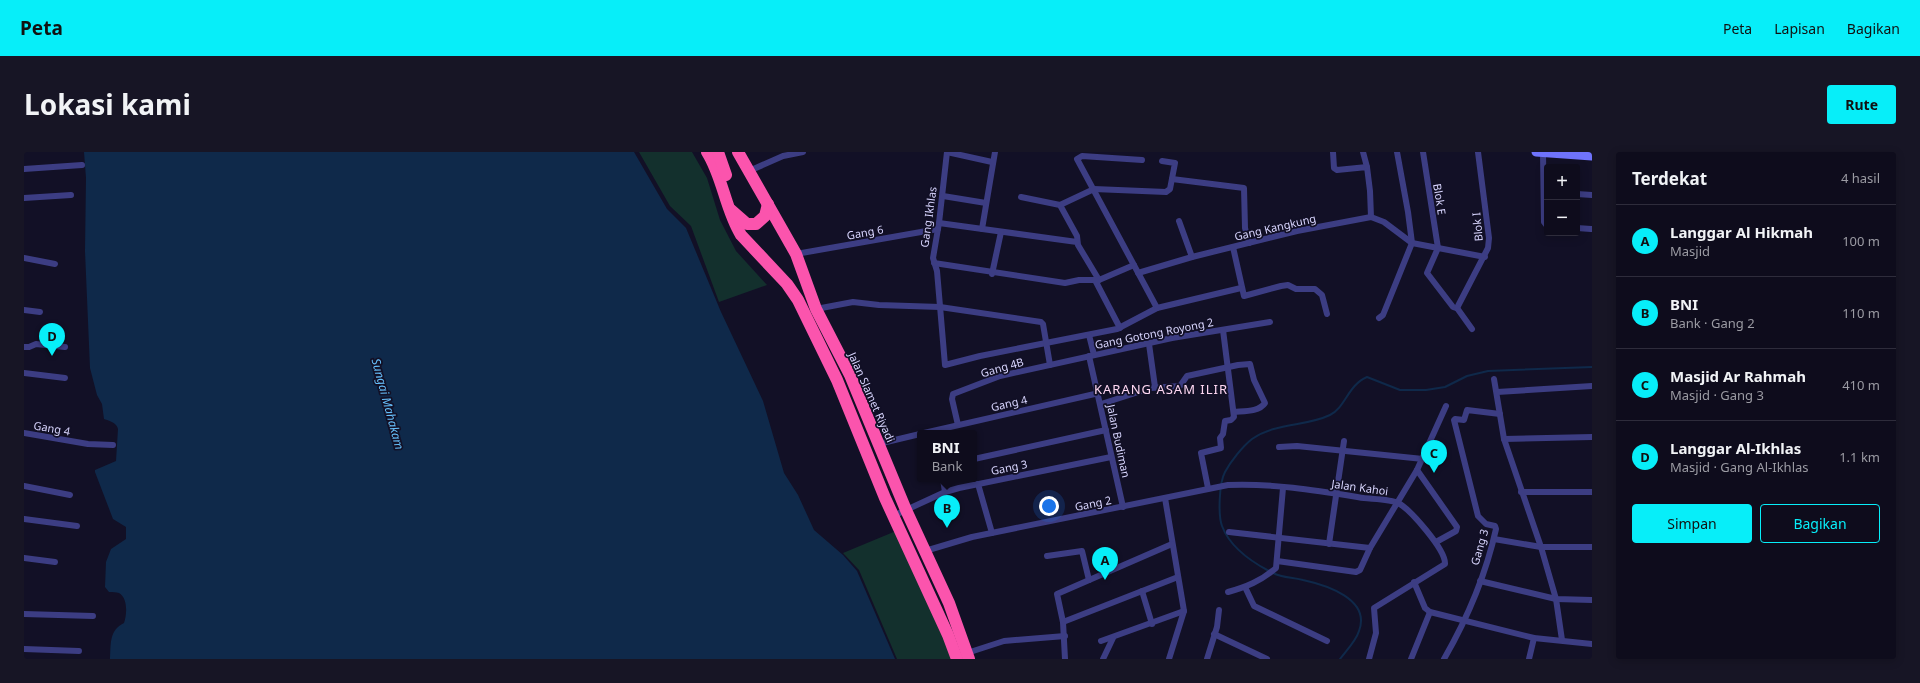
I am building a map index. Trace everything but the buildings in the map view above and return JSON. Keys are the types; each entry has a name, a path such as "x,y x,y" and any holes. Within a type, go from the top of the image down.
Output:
{"highway":[{"path":"706,152 715,165 735,225 741,235 788,284 798,300 837,380 885,498 948,635 964,657"},
{"path":"718,152 729,183 729,207 743,221 751,224 760,222 765,216 768,204"},
{"name":"Jalan Slamet Riyadi","path":"738,152 796,254 816,309 850,375 899,494 949,603 964,657"},
{"path":"885,498 899,494"}],"street":[{"path":"749,171 783,156 803,152"},
{"name":"Gang Ikhlas","path":"992,162 947,152 939,226 932,258 937,271 945,365 980,356 1021,349 1025,346 1046,343"},
{"path":"982,229 994,152"},
{"path":"1333,152 1333,164 1334,168 1337,170 1366,167"},
{"path":"1363,152 1370,191 1371,217 1384,222 1412,243 1485,257"},
{"path":"1379,318 1383,315 1412,243 1397,152"},
{"name":"Blok E","path":"1423,152 1438,248"},
{"name":"Blok I","path":"1455,307 1485,257 1488,248 1489,238 1479,154 1486,152"},
{"path":"1544,180 1540,153 1592,156"},
{"path":"1142,160 1079,157 1078,159 1157,308"},
{"path":"1021,197 1060,205 1094,189 1166,192 1170,189 1175,163 1162,161"},
{"path":"24,168 82,165"},
{"path":"1172,179 1244,188 1245,228 1249,243"},
{"path":"1580,194 1592,195"},
{"path":"24,198 71,195"},
{"path":"943,196 986,203"},
{"path":"1060,205 1077,236 1077,242 1120,328"},
{"name":"Gang Kangkung","path":"1138,273 1192,257 1297,231 1371,217"},
{"path":"1179,220 1192,257"},
{"name":"Gang 6","path":"796,254 939,226 982,229 1077,242"},
{"path":"1580,228 1591,229"},
{"path":"992,274 1001,232"},
{"path":"1233,247 1244,296 1288,285 1296,289 1315,289 1322,295 1327,314"},
{"path":"1438,248 1427,273 1472,329"},
{"path":"24,258 55,264"},
{"path":"934,263 992,274 1065,283 1078,280 1097,280 1134,265"},
{"path":"1046,343 1120,328 1157,308 1241,288"},
{"path":"816,309 853,302 879,305 940,308 1041,322 1043,324 1050,365"},
{"path":"24,310 40,312"},
{"name":"Gang Gotong Royong 2","path":"1091,356 1270,322"},
{"path":"1208,488 1201,453 1221,448 1220,438 1223,434 1225,421 1233,419 1234,412 1223,330"},
{"name":"Jalan Budiman","path":"1089,335 1091,356 1111,457 1123,507"},
{"path":"24,346 29,348 36,344 65,347"},
{"path":"1149,344 1155,388"},
{"name":"Gang 4B","path":"958,425 952,399 955,392 1000,376 1091,356"},
{"path":"1101,404 1155,388 1180,386 1187,376 1246,364 1251,366 1254,380 1265,401 1263,406 1251,410 1234,412"},
{"path":"24,372 65,378"},
{"path":"1494,379 1504,439 1541,548 1556,599 1562,640"},
{"path":"1497,392 1592,386"},
{"name":"Gang 4","path":"942,430 1099,393"},
{"path":"1276,564 1358,571 1423,459 1446,406"},
{"name":"Gang 3","path":"1444,659 1464,621 1480,581 1494,539 1495,526 1486,524 1478,516 1454,422 1455,419 1464,420 1467,410 1500,414"},
{"path":"977,458 1106,430"},
{"name":"Gang 4","path":"24,432 77,442 112,445"},
{"path":"878,444 917,435"},
{"path":"1504,439 1592,437"},
{"path":"1329,544 1344,441"},
{"path":"1279,447 1297,446 1423,459"},
{"name":"Gang 3","path":"893,516 945,492 1111,457"},
{"path":"1417,470 1457,527 1456,531 1436,542"},
{"path":"943,482 945,492"},
{"path":"978,484 981,500 992,533"},
{"name":"Jalan Kahoi","path":"1228,485 1250,484 1336,493 1398,502 1423,526 1436,542 1445,560 1445,564 1374,608 1376,633 1369,659"},
{"name":"Gang 2","path":"925,551 972,537 1228,485"},
{"path":"24,486 70,495"},
{"path":"1228,592 1245,587 1264,578 1276,564 1283,488"},
{"path":"1521,492 1592,492"},
{"path":"1164,498 1184,611 1169,659"},
{"path":"24,519 77,526"},
{"path":"1230,532 1370,548"},
{"path":"1494,539 1541,548 1592,547"},
{"path":"1066,659 1065,636 1057,594 1172,544"},
{"path":"1048,556 1082,551 1089,580"},
{"path":"24,558 56,562"},
{"path":"1063,622 1178,577"},
{"path":"1480,581 1556,599 1592,600"},
{"path":"1414,582 1425,608 1430,612 1534,638 1592,644"},
{"path":"1245,587 1254,606 1327,641"},
{"path":"1142,591 1152,624"},
{"path":"1207,659 1219,610"},
{"path":"1101,641 1152,624 1184,611"},
{"path":"1411,659 1430,612"},
{"path":"24,614 93,616"},
{"path":"1214,634 1267,659"},
{"path":"964,657 1004,641 1065,636"},
{"path":"1102,659 1113,638"},
{"path":"1529,659 1534,638"},
{"path":"24,649 79,651"}],"green space":[{"path":"639,152 692,152 707,178 720,220 736,251 767,285 719,302 691,226 670,206"},
{"path":"896,531 946,641 951,659 897,659 859,570 843,553"}],"water":[{"name":"Sungai Mahakam","path":"84,152 634,152 667,209 686,228 721,312 763,401 784,473 798,495 814,530 843,555 857,571 895,659 110,659 113,634 119,626 124,623 126,607 122,595 119,593 109,592 105,587 106,562 111,549 126,539 126,527 113,519 95,472 95,470 116,461 118,429 111,421 104,419 102,404 97,395 90,368 85,251 86,178"}],"waterway":[{"path":"1269,571 1255,563 1235,547 1222,526 1220,514 1221,484 1225,472 1244,446 1252,439 1271,430 1320,419 1330,415 1335,412 1355,385 1367,377 1400,390 1426,390 1445,387 1467,376 1488,371 1592,367"},
{"path":"1273,573 1280,576 1313,582 1334,590 1353,602 1359,610 1361,620 1359,631 1358,635 1340,659"}],"place":[{"name":"Langgar Al-Ikhlas","path":"52,356"},
{"name":"Masjid Ar Rahmah","path":"1434,473"},
{"name":"BNI","path":"947,528"},
{"name":"Langgar Al Hikmah","path":"1105,580"}],"district":[{"name":"KARANG ASAM ILIR","path":"1161,389"}]}
